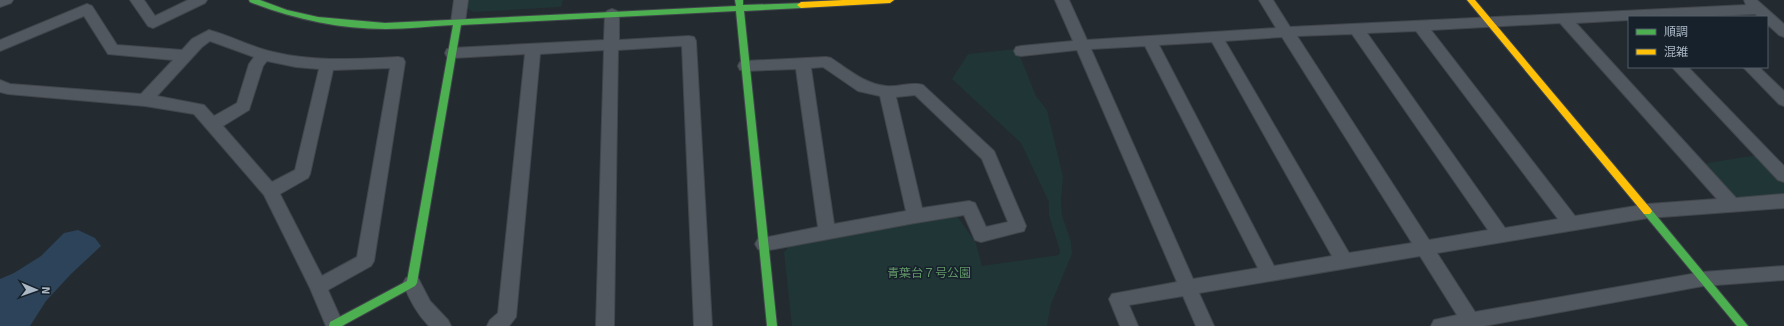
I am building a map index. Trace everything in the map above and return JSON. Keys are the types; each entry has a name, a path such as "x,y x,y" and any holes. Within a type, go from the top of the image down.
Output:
{"street":[{"path":"0,2 6,0"},
{"path":"137,0 153,23 200,0"},
{"path":"253,0 280,12 310,20 385,26 612,14 740,4 890,0"},
{"path":"442,326 428,314 415,293 412,283 461,0"},
{"path":"1062,0 1205,326"},
{"path":"1266,0 1472,323"},
{"path":"1471,0 1743,326"},
{"path":"740,4 772,326"},
{"path":"1630,16 1696,15 1754,4 1767,16"},
{"path":"0,46 87,9 113,50 186,56"},
{"path":"605,326 612,14"},
{"path":"1021,51 1081,45 1287,32 1356,30 1628,16"},
{"path":"1768,17 1784,32"},
{"path":"1564,19 1732,205"},
{"path":"1420,26 1571,224"},
{"path":"1356,30 1501,235"},
{"path":"145,100 197,43 209,35 230,45 264,55 296,62 329,64 398,62 365,261 318,287"},
{"path":"1216,37 1344,261"},
{"path":"452,53 689,41 704,326"},
{"path":"1150,41 1269,273"},
{"path":"496,326 507,317 533,49"},
{"path":"213,124 244,106 256,64 264,55"},
{"path":"745,66 826,62 863,87 887,92 918,89 988,156 1018,226 981,235 969,208 915,216 764,244"},
{"path":"270,191 302,174 324,74 329,64"},
{"path":"803,64 827,232"},
{"path":"1680,68 1784,176"},
{"path":"1751,68 1784,100"},
{"path":"0,84 8,89 145,100 199,109 270,191 318,287 335,325 412,283"},
{"path":"887,92 915,216"},
{"path":"1128,326 1118,299 1648,211 1784,201"},
{"path":"1440,326 1472,323 1703,279 1784,274"}],"green space":[{"path":"468,0 563,0 561,7 473,12 467,8"},
{"name":"青葉台７号公園","path":"1017,49 1036,96 1047,110 1063,177 1061,200 1062,215 1071,242 1072,254 1051,304 1047,326 792,326 784,252 791,244 957,216 976,243 982,266 1059,255 1060,251 1049,215 1049,202 1021,143 952,79 968,54"},
{"path":"1758,155 1784,182 1784,196 1739,199 1731,195 1701,164"}],"water":[{"path":"78,230 95,238 101,246 71,274 46,301 30,326 0,326 0,279 14,273 41,256 64,233"}],"traffic: fast":[{"path":"253,0 285,12 302,16 334,22 385,26 801,5"},
{"path":"739,0 772,326"},
{"path":"334,325 412,283 458,22"},
{"path":"1647,211 1743,326"}],"traffic: slow":[{"path":"801,5 890,0"},
{"path":"1471,0 1647,211"}]}
